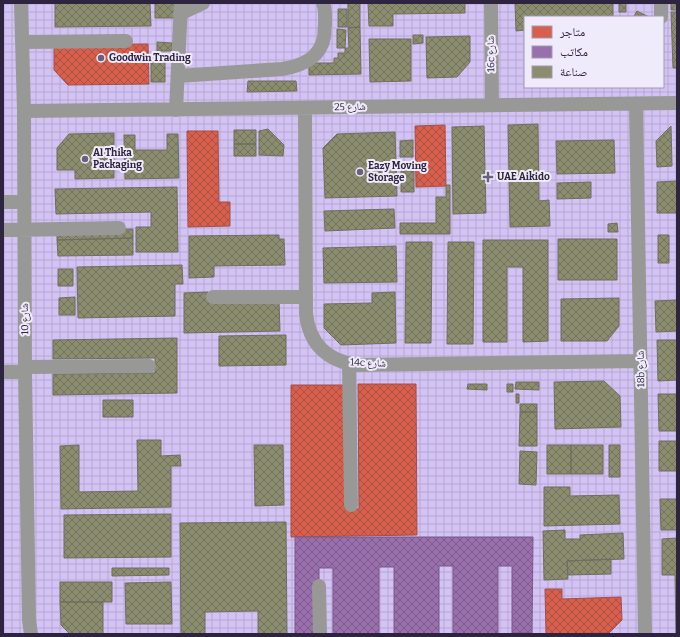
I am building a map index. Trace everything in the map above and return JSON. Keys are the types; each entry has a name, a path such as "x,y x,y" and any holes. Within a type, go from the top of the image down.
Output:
{"street":[{"name":"شارع 10","path":"21,3 24,112 25,370 29,620 31,634"},
{"path":"176,110 180,8 203,3"},
{"path":"178,76 282,69 306,63 318,52 322,45 324,38 324,3"},
{"name":"16c شارع","path":"491,3 492,105"},
{"path":"661,3 661,16"},
{"path":"22,42 126,41"},
{"name":"شارع 25","path":"24,112 677,103"},
{"name":"18b شارع","path":"636,104 645,634"},
{"name":"14c شارع","path":"305,108 307,322 309,331 318,346 332,357 349,364 357,365 641,361"},
{"path":"3,202 24,202"},
{"path":"3,230 119,228"},
{"path":"213,297 306,296"},
{"path":"349,364 351,505"},
{"path":"3,372 149,366"},
{"path":"319,586 320,634"}],"shaded area":[{"path":"3,3 677,3 677,634 3,634"}],"building: متاجر":[{"name":"Goodwin Trading","path":"148,44 149,84 68,85 54,70 54,45"},
{"path":"445,125 446,186 416,187 415,126"},
{"path":"187,131 218,131 219,202 230,202 230,226 188,227"},
{"path":"358,384 416,384 417,535 291,537 291,385 344,385 345,509 359,509"},
{"path":"545,589 562,589 562,599 621,597 622,620 609,633 546,634"}],"building: مكاتب":[{"path":"295,537 533,537 532,633 512,633 512,566 498,566 498,634 453,634 453,566 439,566 439,634 394,634 394,567 379,567 379,634 333,634 333,568 319,568 319,634 295,634"}],"building: صناعة":[{"path":"55,3 150,3 151,26 55,27"},
{"path":"155,3 176,3 176,18 155,18"},
{"path":"348,3 360,3 360,27 348,28"},
{"path":"368,3 465,3 465,13 393,14 393,26 369,26"},
{"path":"515,3 613,3 613,16 524,16 524,30 516,31"},
{"path":"619,3 626,3 626,12 619,12"},
{"path":"671,3 677,3 677,10 671,10"},
{"path":"338,9 347,9 347,27 338,27"},
{"path":"637,11 647,16 634,16"},
{"path":"671,12 677,12 677,68 673,68"},
{"path":"360,27 361,74 309,75 309,63 334,63 334,58 338,58 338,53 345,53 345,48 349,48 348,28"},
{"path":"337,29 346,30 345,48 337,48"},
{"path":"413,35 423,35 423,43 413,44"},
{"path":"470,36 470,62 457,77 427,78 426,37"},
{"path":"369,39 411,39 411,81 370,82"},
{"path":"157,42 172,43 172,51 157,51"},
{"path":"151,60 165,60 165,82 151,82"},
{"path":"248,81 296,81 297,91 247,92"},
{"path":"538,124 539,201 549,200 550,226 510,227 508,125"},
{"path":"484,126 486,213 453,214 452,127"},
{"path":"671,126 672,166 657,167 656,141"},
{"path":"268,129 284,145 283,156 259,155 259,131"},
{"path":"234,130 256,130 256,144 234,144"},
{"name":"Eazy Moving Storage","path":"395,132 397,196 325,198 323,148 337,134"},
{"name":"Al Thika Packaging","path":"114,133 114,178 75,179 75,170 57,170 57,148 69,134"},
{"path":"167,134 178,134 179,178 125,179 124,135 135,135 135,150 167,150"},
{"path":"413,140 413,157 400,157 400,141"},
{"path":"614,140 615,173 557,174 556,141"},
{"path":"234,144 256,144 256,156 234,156"},
{"path":"401,171 414,171 414,192 401,192"},
{"path":"677,181 677,213 657,213 657,182"},
{"path":"591,182 591,198 557,199 557,183"},
{"path":"446,185 450,185 450,234 400,234 400,223 436,223 436,197 446,197"},
{"path":"177,187 178,252 136,252 136,227 151,227 151,212 56,214 55,189"},
{"path":"394,209 395,228 325,231 324,211"},
{"path":"617,223 618,232 608,232 608,224"},
{"path":"133,229 133,238 57,240 57,230"},
{"path":"279,235 279,239 284,239 285,265 214,266 214,277 189,278 189,236"},
{"path":"658,235 669,235 669,263 658,263"},
{"path":"133,238 133,255 58,256 57,240"},
{"path":"558,239 617,239 617,280 558,280"},
{"path":"483,240 548,240 548,341 523,342 523,267 507,267 507,342 483,342"},
{"path":"406,242 432,242 431,343 405,343"},
{"path":"448,242 474,242 473,344 447,344"},
{"path":"396,246 397,282 324,283 323,248"},
{"path":"182,265 183,284 175,284 175,316 78,318 77,267"},
{"path":"58,269 73,269 73,286 58,286"},
{"path":"208,292 208,302 279,301 280,331 184,333 184,293"},
{"path":"395,292 396,343 341,345 324,328 324,304 372,303 372,293"},
{"path":"75,297 75,315 59,315 59,298"},
{"path":"619,298 619,326 607,341 561,341 561,299"},
{"path":"677,300 677,331 656,332 655,301"},
{"path":"286,335 286,365 219,366 219,336"},
{"path":"177,338 177,393 53,395 53,374 155,373 155,358 53,359 53,340"},
{"path":"657,340 677,340 677,380 658,381"},
{"path":"604,381 620,396 621,427 555,429 554,382"},
{"path":"516,382 539,382 539,390 515,389"},
{"path":"468,384 487,384 487,390 467,389"},
{"path":"507,384 513,384 513,392 507,392"},
{"path":"516,394 519,394 519,403 516,403"},
{"path":"658,394 677,394 677,431 659,431"},
{"path":"103,400 133,400 133,417 103,417"},
{"path":"520,404 537,404 537,412 520,412"},
{"path":"520,412 537,412 537,446 519,446"},
{"path":"137,440 161,440 161,456 180,455 181,466 171,466 171,507 61,509 60,446 79,445 79,492 138,491"},
{"path":"659,441 677,441 677,471 659,471"},
{"path":"254,445 283,445 284,505 255,506"},
{"path":"547,445 571,445 571,474 547,474"},
{"path":"571,445 603,445 603,474 571,474"},
{"path":"609,445 620,445 620,477 609,477"},
{"path":"520,451 537,452 536,485 519,484"},
{"path":"544,487 570,487 570,496 619,495 620,524 544,526"},
{"path":"660,499 677,499 677,530 661,530"},
{"path":"171,514 171,557 64,558 64,515"},
{"path":"286,522 287,634 258,634 258,611 205,612 205,634 181,634 180,523"},
{"path":"565,530 565,539 580,539 580,535 623,533 624,559 567,561 568,579 544,580 543,531"},
{"path":"677,538 676,634 675,575 662,575 662,539"},
{"path":"611,559 611,574 568,575 567,561"},
{"path":"112,568 169,568 169,575 112,576"},
{"path":"60,582 112,582 112,602 60,602"},
{"path":"171,582 172,624 126,624 125,583"},
{"path":"60,602 103,602 103,634 70,634 61,625"}],"place":[{"name":"Goodwin Trading","path":"101,58"},
{"name":"Al Thika Packaging","path":"85,159"},
{"name":"Eazy Moving Storage","path":"360,172"},
{"name":"UAE Aikido","path":"488,177"}]}
